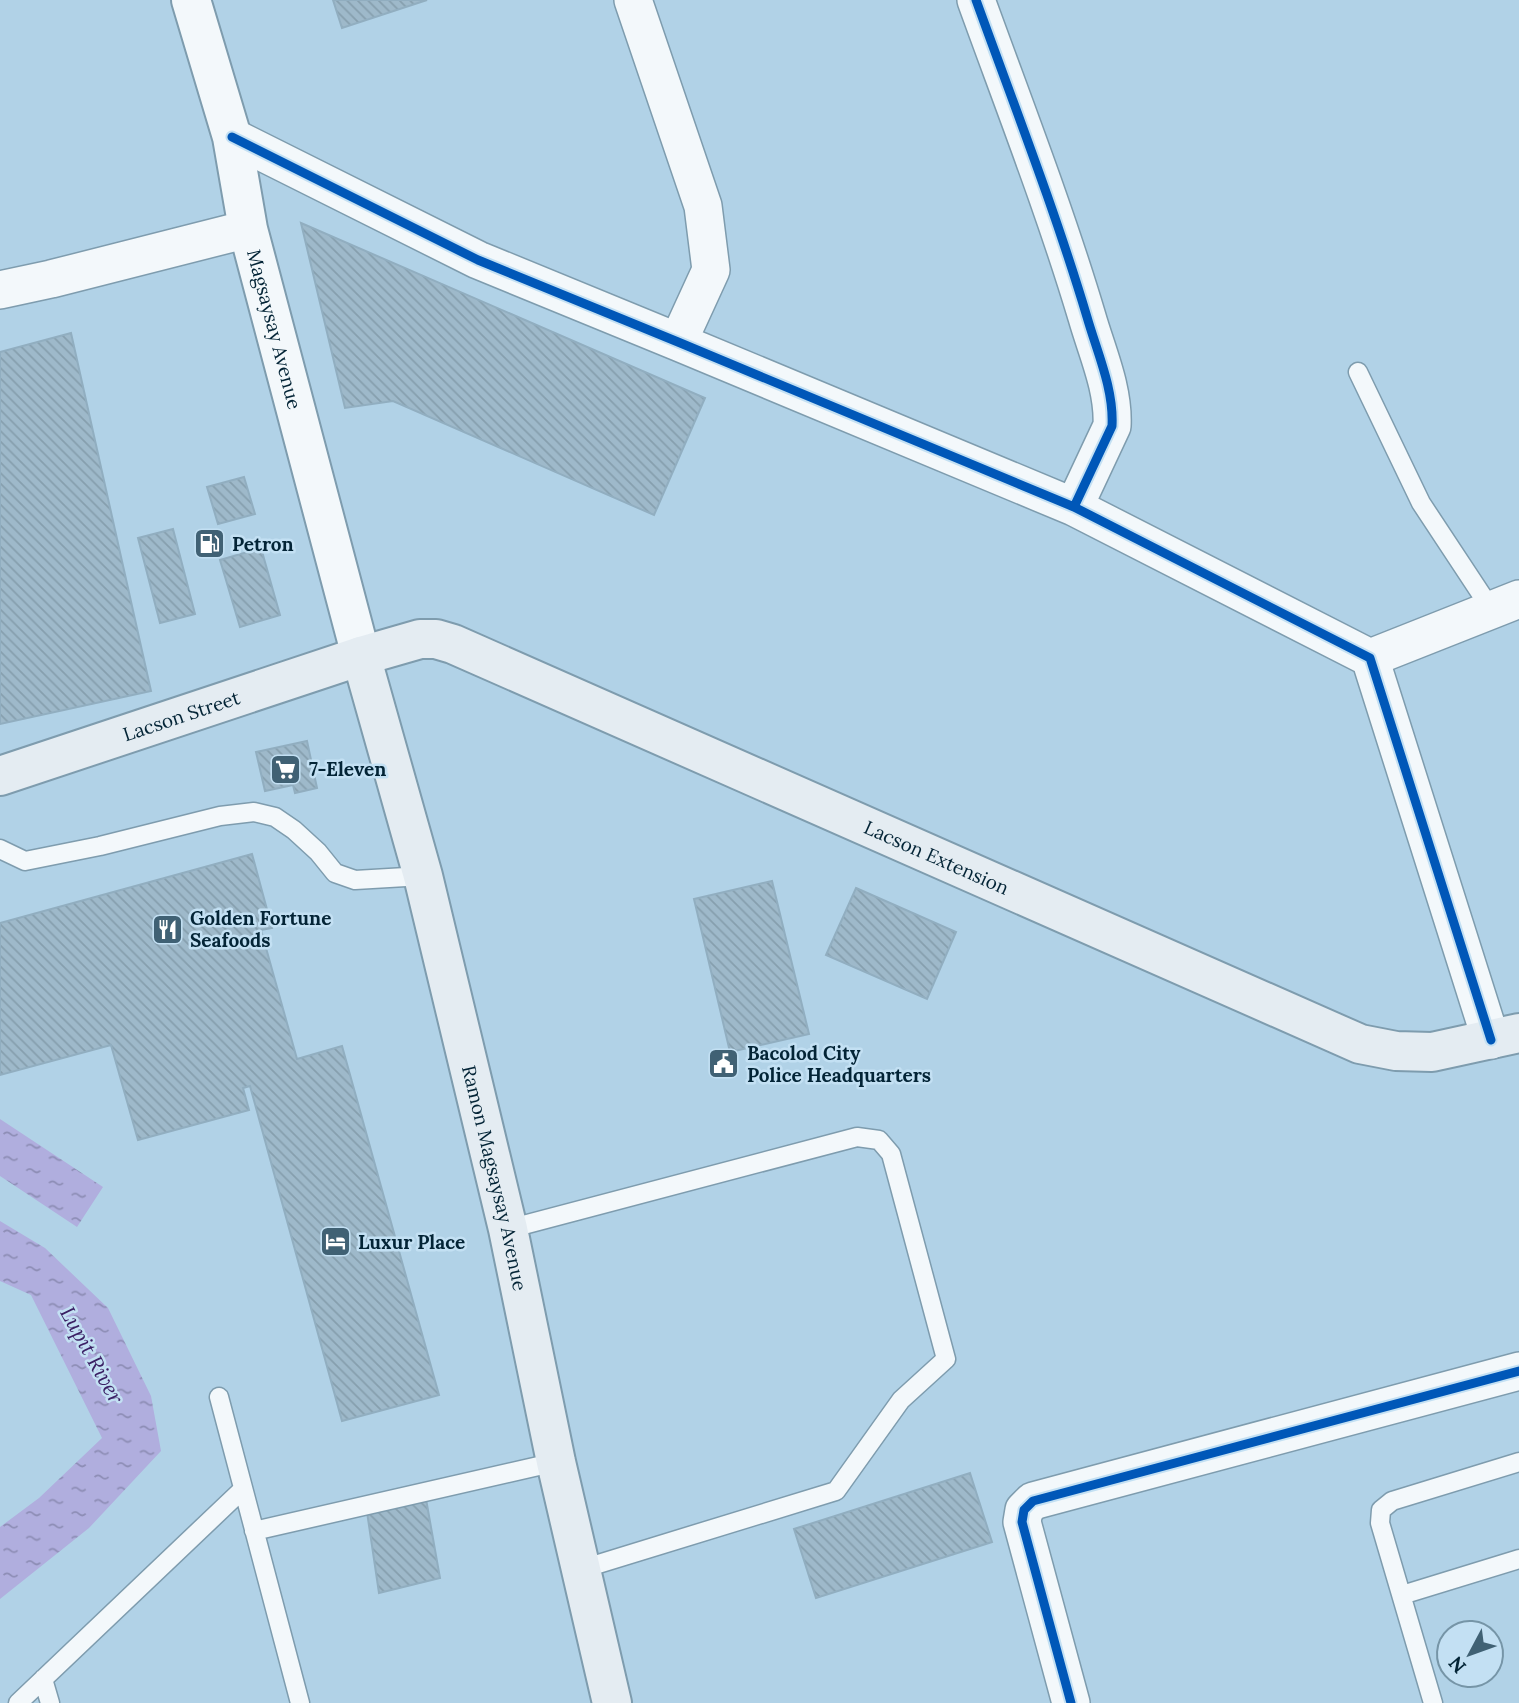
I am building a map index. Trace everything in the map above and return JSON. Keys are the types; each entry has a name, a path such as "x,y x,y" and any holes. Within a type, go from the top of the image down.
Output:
{"main road":[{"name":"Lacson Extension","path":"360,656 420,639 436,639 453,644 1360,1044 1396,1051 1432,1052 1505,1037"},
{"name":"Lacson Street","path":"0,776 360,656"},
{"name":"Ramon Magsaysay Avenue","path":"360,656 423,876 508,1229 556,1462 612,1703"}],"street":[{"name":"Magsaysay Avenue","path":"191,0 232,137 248,229 360,656"},
{"path":"634,0 703,206 711,270 678,342"},
{"path":"976,0 1072,268 1113,412 1112,426 1074,507"},
{"path":"232,137 478,260 1074,507 1370,658 1505,1037"},
{"path":"0,290 248,229"},
{"path":"1370,658 1505,604"},
{"path":"1071,1703 1022,1522 1024,1510 1033,1502 1519,1371"}],"lane":[{"path":"1358,372 1421,503 1505,604"},
{"path":"0,849 25,861 100,846 220,816 254,812 275,817 294,830 318,852 335,873 355,880 423,876"},
{"path":"508,1229 857,1136 879,1140 891,1154 946,1359 901,1400 836,1491 582,1569"},
{"path":"219,1397 300,1703"},
{"path":"254,1531 556,1462"},
{"path":"1433,1703 1380,1523 1381,1510 1392,1501 1519,1462"},
{"path":"18,1703 243,1489"},
{"path":"1402,1595 1519,1559"},
{"path":"43,1679 50,1703"}],"water":[{"path":"0,1119 103,1187 77,1227 0,1176"},
{"name":"Lupit River","path":"0,1221 45,1248 108,1308 151,1396 161,1451 89,1528 0,1599 0,1527 39,1498 102,1438 31,1295 0,1281"}],"building":[{"path":"333,0 427,0 342,28"},
{"path":"301,223 705,398 654,515 393,401 345,408"},
{"path":"71,333 151,691 0,724 0,352"},
{"path":"244,477 255,514 218,524 207,487"},
{"path":"173,529 195,614 160,623 138,538"},
{"path":"261,548 280,615 240,627 220,560"},
{"name":"7-Eleven","path":"307,741 317,788 295,793 293,785 265,791 256,752"},
{"path":"252,854 272,928 261,930 297,1059 342,1046 439,1395 342,1421 250,1086 243,1088 249,1110 138,1140 111,1045 0,1075 0,923"},
{"path":"772,881 809,1034 730,1052 694,899"},
{"path":"856,888 956,932 927,999 826,955"},
{"path":"970,1473 992,1542 816,1598 794,1529"},
{"path":"426,1499 440,1578 379,1593 367,1512"}],"cycle path":[{"path":"976,0 1062,237 1110,398 1112,426 1074,507"},
{"path":"232,137 478,260 1074,507 1370,658 1491,1040"},
{"path":"1071,1703 1022,1522 1024,1510 1033,1501 1519,1371"}],"place":[{"name":"Petron","path":"209,544"},
{"name":"7-Eleven","path":"286,769"},
{"name":"Golden Fortune Seafoods","path":"167,929"},
{"name":"Bacolod City Police Headquarters","path":"724,1064"},
{"name":"Luxur Place","path":"335,1242"}]}
